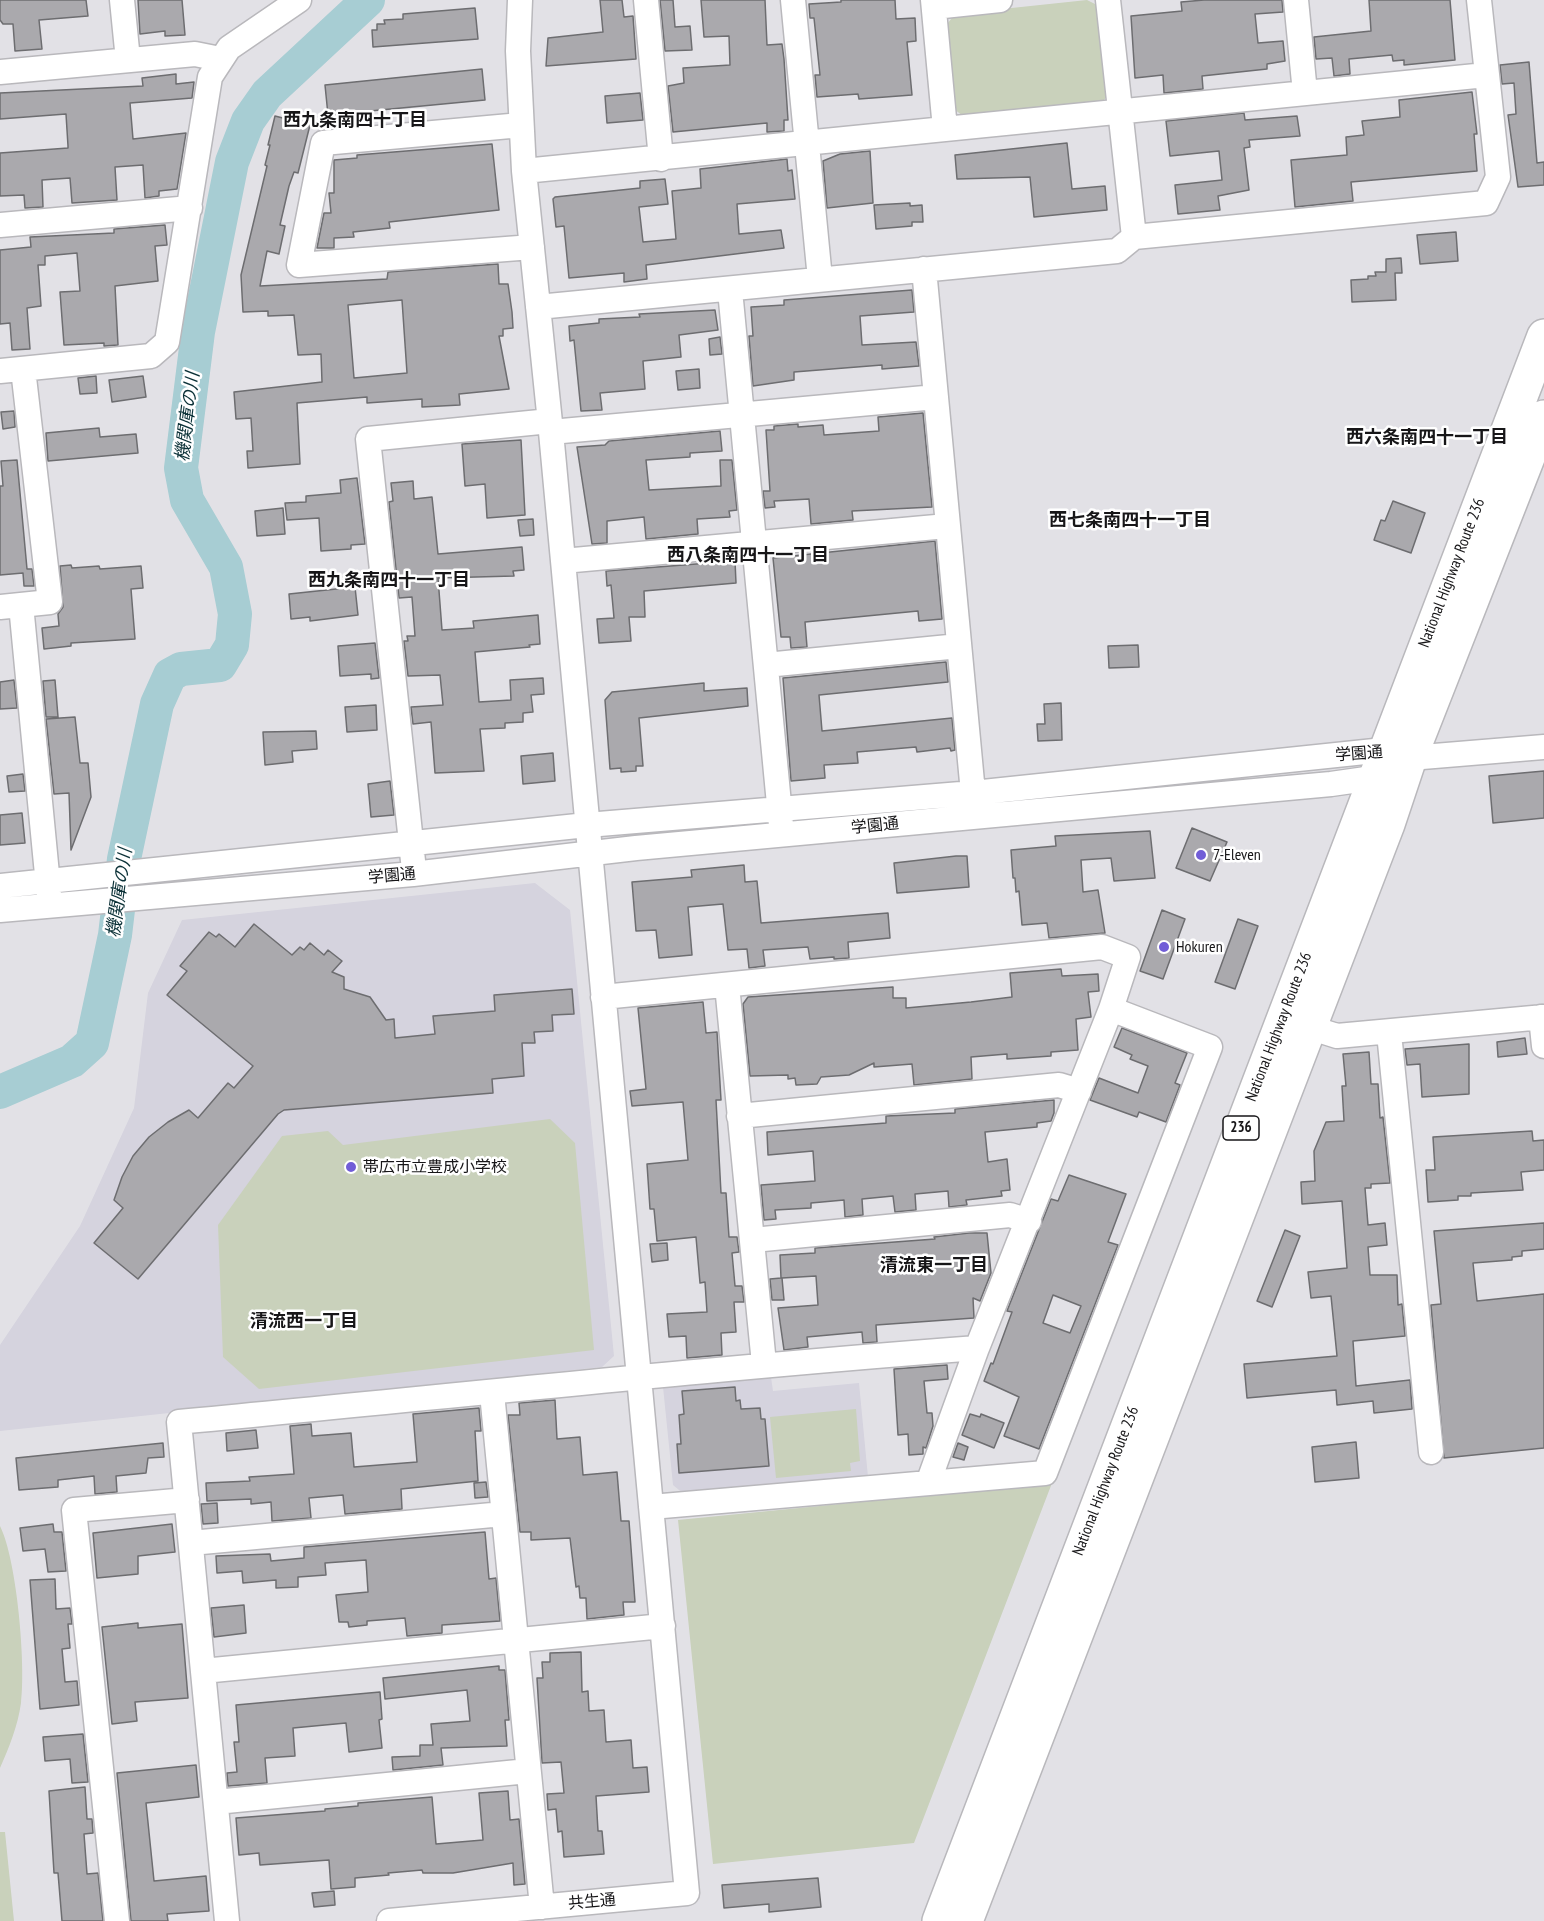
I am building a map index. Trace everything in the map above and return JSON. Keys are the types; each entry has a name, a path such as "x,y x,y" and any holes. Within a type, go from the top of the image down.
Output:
{"highway":[{"name":"National Highway Route 236","path":"966,1921 1296,1023 1543,341"},
{"name":"National Highway Route 236","path":"1389,762 1544,417"},
{"name":"National Highway Route 236","path":"939,1921 1296,1023"}],"street":[{"path":"122,0 128,60"},
{"path":"49,893 11,606 50,602 11,370 152,356 167,342 210,77 229,48 299,0"},
{"path":"203,1671 663,1626 524,171 521,125 520,0"},
{"path":"646,0 661,159"},
{"path":"793,0 820,279"},
{"path":"945,129 933,4 1000,0"},
{"path":"1108,0 1134,237"},
{"path":"1296,0 1305,93"},
{"path":"538,307 1117,251 1134,237 1486,203 1498,177 1479,0"},
{"path":"0,72 195,54 220,59"},
{"path":"524,171 1486,75"},
{"path":"521,125 323,143 299,265 532,247"},
{"path":"0,225 190,208"},
{"path":"924,269 973,793"},
{"path":"730,290 782,836"},
{"path":"414,874 368,439 936,397"},
{"path":"563,561 947,526"},
{"path":"766,665 959,646"},
{"path":"1389,762 1544,747"},
{"name":"学園通","path":"0,910 92,877 157,870 587,825 1389,762"},
{"name":"学園通","path":"0,886 49,893 85,902 414,874 589,854 782,836 1389,762"},
{"path":"603,997 1102,947 1128,957 1111,1009 977,1348 928,1483"},
{"path":"727,985 764,1364"},
{"path":"651,1507 1045,1473 1210,1047 1111,1009"},
{"path":"1296,1023 1337,1036 1543,1017 1544,1046"},
{"path":"1389,1033 1431,1452"},
{"path":"739,1116 1059,1084 1080,1090"},
{"path":"753,1240 1010,1215 1029,1221"},
{"path":"227,1921 179,1422 492,1393 764,1364 977,1348"},
{"path":"492,1393 542,1907"},
{"path":"117,1921 74,1510 187,1500"},
{"path":"191,1543 503,1514"},
{"name":"共生通","path":"389,1921 687,1893 663,1626"},
{"path":"216,1802 528,1771"}],"shaded area":[{"name":"帯広市立豊成小学校","path":"535,883 570,910 614,1356 602,1367 0,1431 0,1345 80,1226 134,1108 148,993 182,920"},
{"path":"771,1377 773,1391 859,1383 868,1477 685,1495 673,1485 663,1387"}],"green space":[{"path":"1087,0 1099,6 1109,93 1100,106 967,119 954,109 944,28 955,14"},
{"path":"550,1119 575,1143 594,1350 259,1389 223,1357 218,1225 282,1136 328,1131 343,1145"},
{"path":"856,1409 860,1461 850,1463 851,1471 776,1478 770,1417"},
{"path":"1052,1483 914,1843 713,1864 678,1520"},
{"path":"0,1526 11,1563 19,1613 22,1686 18,1720 0,1768"},
{"path":"0,1832 5,1832 14,1921 0,1921"}],"building":[{"path":"0,0 86,0 88,16 39,20 42,49 15,51 13,24 3,24 0,20"},
{"path":"138,0 182,0 185,35 165,36 165,31 140,34"},
{"path":"600,0 622,0 624,17 633,16 636,59 546,66 548,38 603,32"},
{"path":"660,0 673,0 675,27 690,26 692,50 665,51"},
{"path":"701,0 765,0 767,45 782,44 788,120 784,120 784,131 767,132 767,123 673,132 668,86 684,83 683,68 730,65 729,36 704,37"},
{"path":"841,0 895,0 896,19 915,18 916,41 907,42 912,95 859,99 858,94 817,97 815,75 820,75 814,18 810,18 809,4 841,2"},
{"path":"1282,0 1283,12 1255,14 1258,43 1283,41 1285,61 1267,64 1267,69 1202,76 1203,89 1164,93 1163,75 1135,78 1131,16 1182,11 1181,2"},
{"path":"1369,0 1450,0 1455,60 1404,65 1404,60 1393,61 1392,55 1349,59 1350,74 1334,76 1332,58 1316,59 1314,37 1371,31"},
{"path":"475,8 478,39 373,47 372,30 377,30 377,24 385,24 384,20 403,19 403,14"},
{"path":"1529,62 1537,163 1544,162 1544,185 1518,187 1508,115 1516,114 1514,83 1502,84 1500,65"},
{"path":"482,69 485,100 328,115 325,85"},
{"path":"176,74 176,84 194,82 192,98 130,103 133,139 186,133 177,189 159,191 159,196 145,198 143,165 115,167 117,200 72,203 70,178 42,180 43,207 25,208 24,195 0,196 0,153 68,148 68,146 66,114 0,119 0,93 143,86 142,78"},
{"path":"1472,92 1477,134 1474,134 1477,171 1351,182 1353,201 1295,207 1291,160 1347,155 1346,137 1364,135 1362,121 1400,117 1399,100"},
{"path":"640,93 643,120 607,123 605,96"},
{"path":"1244,113 1245,120 1297,116 1300,136 1249,140 1250,147 1244,148 1249,190 1218,196 1220,210 1178,214 1175,185 1222,180 1219,151 1170,156 1166,121"},
{"path":"275,116 310,125 298,173 294,172 289,186 280,225 285,226 279,254 267,251 260,286 387,279 388,272 498,264 499,284 508,284 512,312 513,328 503,329 503,336 499,336 509,389 459,394 460,405 422,407 422,399 367,403 367,397 297,403 300,464 248,468 247,451 253,451 251,418 236,419 234,392 322,382 321,354 298,355 294,315 268,316 268,311 243,312 241,275 267,166 265,165 270,145 268,145","holes":["402,300 407,373 354,378 348,305"]},
{"path":"1067,143 1072,189 1105,186 1107,210 1034,217 1030,177 957,179 955,155"},
{"path":"492,144 499,210 389,222 390,228 353,232 354,237 334,238 334,248 317,248 324,213 331,213 329,193 334,193 334,160 357,158 357,155"},
{"path":"870,151 873,203 827,208 823,161 840,154"},
{"path":"787,159 788,171 792,170 795,199 737,204 739,234 781,230 784,248 646,265 647,279 624,282 624,273 569,278 564,226 556,227 553,199 555,197 640,188 640,181 665,179 668,204 639,207 643,242 676,239 672,191 701,188 700,169"},
{"path":"910,203 910,206 922,205 923,222 912,222 912,226 876,229 874,205"},
{"path":"165,225 167,245 155,246 158,281 115,286 118,345 104,346 104,343 64,345 60,292 80,291 77,253 45,256 45,265 38,265 41,306 27,308 30,349 12,350 10,323 0,324 0,250 31,247 30,237 114,233 114,229"},
{"path":"1456,232 1458,261 1420,264 1417,235"},
{"path":"1401,258 1402,273 1395,273 1396,300 1352,302 1351,280 1368,279 1368,276 1376,276 1375,272 1386,272 1386,259"},
{"path":"912,290 914,312 860,316 862,345 916,342 919,366 882,369 882,365 794,372 794,380 753,386 749,336 753,336 751,307 784,305 784,300"},
{"path":"715,310 718,330 679,335 681,357 643,361 645,389 600,393 602,410 581,411 574,340 570,341 569,326 599,323 599,319 640,317 639,314"},
{"path":"720,337 722,354 710,355 709,339"},
{"path":"699,369 700,388 678,390 676,371"},
{"path":"96,376 97,393 80,394 78,378"},
{"path":"143,376 146,397 112,402 109,380"},
{"path":"14,411 15,427 3,429 1,412"},
{"path":"923,413 932,507 852,511 853,520 811,524 809,499 774,501 775,507 765,508 763,491 770,491 766,430 774,430 774,426 798,424 798,427 823,425 824,435 879,431 878,417"},
{"path":"99,428 100,437 136,434 138,453 48,461 46,433"},
{"path":"720,431 722,451 690,453 690,457 646,460 649,490 721,486 720,460 732,460 737,510 729,511 730,517 697,519 698,534 646,539 644,517 607,521 607,543 592,544 577,447 605,445 609,441"},
{"path":"521,440 525,515 487,518 485,484 465,486 462,444"},
{"path":"17,460 27,569 32,569 34,586 24,586 23,573 0,575 0,486 3,486 1,461"},
{"path":"357,478 365,544 351,545 351,549 321,551 319,518 287,520 285,503 306,502 306,496 341,493 340,480"},
{"path":"413,481 414,499 432,497 438,554 522,547 524,570 513,571 514,576 438,578 442,630 474,628 473,621 538,615 540,644 475,652 479,702 511,700 510,680 543,678 544,694 531,695 533,712 523,713 523,722 505,723 505,728 480,729 484,771 435,773 431,722 413,724 411,707 443,705 440,675 408,676 404,641 408,641 407,636 415,636 412,597 399,598 389,502 393,501 391,483"},
{"path":"1393,501 1425,513 1411,553 1374,540 1381,520 1385,521"},
{"path":"283,508 285,534 257,536 255,511"},
{"path":"533,519 534,535 520,536 518,520"},
{"path":"935,541 942,619 919,621 918,611 805,622 807,647 791,648 790,637 781,637 773,558"},
{"path":"735,561 736,583 644,591 645,617 629,617 631,641 599,643 597,619 614,618 611,585 607,586 606,571"},
{"path":"71,565 72,568 99,566 100,569 141,566 143,588 131,589 135,639 71,643 71,646 44,649 42,628 59,626 58,614 63,607 60,566"},
{"path":"355,587 358,615 310,621 310,617 291,619 289,594"},
{"path":"375,643 379,678 371,679 371,674 340,676 338,646"},
{"path":"1138,645 1139,667 1109,668 1108,646"},
{"path":"946,662 948,682 819,695 822,731 952,718 955,750 951,751 950,748 917,752 916,747 857,752 858,763 824,765 825,778 791,781 783,678"},
{"path":"14,680 17,708 0,709 0,682"},
{"path":"55,680 58,717 46,717 43,681"},
{"path":"704,683 704,691 747,688 748,706 639,718 643,766 636,766 636,771 621,772 621,768 610,769 605,700 612,692"},
{"path":"1061,703 1062,740 1038,741 1037,724 1045,724 1044,704"},
{"path":"376,705 377,730 347,732 345,707"},
{"path":"75,717 80,763 88,763 91,797 71,850 69,793 54,794 46,719"},
{"path":"316,731 317,749 292,751 293,762 265,765 263,732"},
{"path":"553,753 555,781 523,784 521,756"},
{"path":"1544,771 1544,818 1493,823 1489,776"},
{"path":"23,774 25,791 9,792 7,776"},
{"path":"390,781 394,815 371,817 368,784"},
{"path":"22,813 25,843 0,845 0,815"},
{"name":"7-Eleven","path":"1192,828 1227,842 1210,881 1176,868"},
{"path":"1150,831 1155,878 1114,881 1111,858 1081,860 1083,892 1098,890 1105,933 1049,938 1047,923 1022,925 1019,891 1016,892 1015,878 1013,878 1011,850 1056,846 1055,836"},
{"path":"967,856 969,887 897,893 894,863"},
{"path":"744,865 745,882 757,881 761,923 888,913 890,938 848,942 849,958 810,959 808,947 763,950 765,966 749,968 747,949 728,950 723,904 688,907 692,955 659,958 656,930 636,931 632,882 692,877 691,870"},
{"path":"1162,910 1185,919 1163,979 1140,971"},
{"path":"1238,919 1258,926 1235,989 1215,982"},
{"path":"254,924 292,955 300,947 304,950 310,943 324,955 328,950 342,961 332,972 344,977 344,989 370,997 386,1020 394,1019 395,1038 435,1034 433,1016 495,1011 494,995 572,989 574,1014 552,1015 553,1031 534,1032 535,1043 522,1043 524,1076 492,1079 493,1093 284,1110 278,1114 138,1279 94,1243 123,1208 114,1200 133,1156 149,1137 168,1122 189,1110 198,1118 228,1083 234,1088 253,1066 167,995 187,971 180,966 209,932 216,937 219,934 235,947"},
{"path":"1061,969 1062,976 1098,974 1099,991 1088,992 1091,1017 1076,1019 1078,1050 1051,1052 1051,1056 1007,1059 1007,1054 971,1057 972,1079 914,1085 912,1064 874,1067 874,1063 849,1075 821,1077 817,1084 796,1085 795,1078 788,1079 788,1075 750,1076 743,1004 748,997 893,987 893,998 906,998 906,1008 1012,997 1010,973"},
{"path":"703,1002 706,1033 717,1032 721,1100 716,1100 721,1193 726,1193 729,1237 737,1237 739,1252 732,1253 735,1286 742,1286 744,1302 734,1302 736,1332 721,1333 722,1355 687,1358 686,1336 669,1337 667,1314 707,1312 705,1282 700,1283 696,1237 657,1241 654,1209 650,1209 647,1164 688,1160 683,1102 632,1106 630,1091 646,1089 638,1008"},
{"path":"1122,1028 1187,1053 1175,1083 1180,1085 1166,1122 1139,1112 1137,1117 1090,1100 1099,1078 1138,1093 1148,1066 1130,1059 1132,1055 1114,1047"},
{"path":"1525,1038 1527,1054 1498,1057 1497,1042"},
{"path":"1469,1044 1469,1094 1422,1097 1420,1064 1407,1065 1405,1049"},
{"path":"1369,1052 1371,1084 1378,1084 1380,1118 1383,1117 1390,1183 1371,1184 1371,1188 1365,1188 1368,1225 1385,1223 1387,1245 1368,1247 1370,1275 1397,1275 1398,1305 1402,1304 1405,1336 1353,1341 1356,1386 1410,1380 1412,1409 1374,1413 1373,1401 1337,1405 1336,1390 1247,1398 1244,1364 1337,1356 1331,1296 1311,1298 1308,1272 1347,1268 1342,1201 1302,1204 1301,1182 1315,1181 1314,1151 1326,1122 1344,1121 1342,1086 1346,1086 1343,1054"},
{"path":"1054,1100 1054,1113 1051,1121 1037,1123 1037,1127 985,1132 988,1162 1007,1159 1010,1190 1001,1191 1002,1196 966,1200 967,1205 949,1207 948,1191 915,1194 916,1210 895,1212 893,1196 862,1199 863,1215 845,1217 844,1200 811,1203 811,1208 775,1210 776,1219 764,1220 761,1185 815,1181 813,1151 768,1155 767,1132 886,1123 886,1116 955,1113 955,1109"},
{"path":"1532,1131 1533,1141 1544,1140 1544,1170 1521,1172 1523,1190 1471,1193 1471,1196 1458,1196 1458,1200 1428,1202 1426,1170 1435,1170 1433,1137"},
{"path":"1069,1175 1126,1194 1108,1242 1118,1245 1039,1449 1004,1436 1019,1397 984,1381 991,1363 993,1364 1012,1312 1007,1311 1051,1199 1058,1201","holes":["1053,1295 1081,1306 1070,1333 1043,1323"]},
{"path":"1544,1223 1544,1249 1522,1251 1522,1256 1512,1257 1512,1260 1473,1263 1477,1301 1544,1294 1544,1448 1444,1458 1431,1305 1441,1304 1434,1231"},
{"path":"1285,1230 1300,1236 1272,1307 1257,1301"},
{"path":"987,1233 991,1273 980,1301 973,1298 974,1318 876,1325 877,1342 863,1343 862,1332 807,1337 808,1347 784,1350 778,1308 818,1305 816,1276 782,1278 784,1300 772,1300 770,1279 781,1278 780,1255 815,1253 815,1248 935,1239 934,1237"},
{"path":"667,1243 668,1260 652,1262 650,1244"},
{"path":"947,1365 948,1379 924,1381 927,1413 932,1413 933,1426 926,1448 923,1447 923,1454 909,1455 908,1434 898,1435 894,1369"},
{"path":"735,1387 736,1401 740,1400 741,1409 760,1408 761,1419 765,1419 769,1466 679,1473 677,1444 681,1444 679,1415 684,1414 682,1391"},
{"path":"555,1400 557,1439 580,1437 583,1475 617,1472 621,1521 629,1521 635,1602 623,1602 624,1615 587,1619 586,1598 580,1598 579,1586 576,1587 570,1538 531,1540 531,1532 520,1532 508,1415 520,1415 519,1403"},
{"path":"479,1408 481,1431 475,1431 478,1481 401,1489 402,1509 345,1514 343,1495 309,1498 311,1518 272,1521 271,1502 251,1504 251,1499 207,1501 206,1483 250,1481 249,1477 294,1474 290,1426 311,1424 312,1436 351,1433 354,1467 417,1462 413,1414"},
{"path":"970,1414 980,1417 981,1414 1004,1423 994,1448 962,1435"},
{"path":"256,1430 258,1448 227,1451 226,1433"},
{"path":"1356,1442 1359,1478 1315,1482 1312,1447"},
{"path":"163,1443 164,1457 148,1458 146,1473 116,1476 117,1492 95,1494 94,1476 58,1480 58,1487 19,1490 16,1458"},
{"path":"958,1443 968,1447 964,1460 953,1457"},
{"path":"486,1482 488,1497 475,1498 474,1483"},
{"path":"217,1503 218,1523 203,1524 201,1504"},
{"path":"53,1524 54,1532 62,1532 66,1571 48,1572 45,1549 23,1551 20,1528"},
{"path":"172,1524 175,1552 138,1556 138,1574 97,1578 93,1533"},
{"path":"485,1532 489,1579 496,1578 500,1621 442,1625 442,1633 407,1636 405,1618 367,1621 367,1625 349,1627 348,1622 339,1622 336,1595 368,1592 366,1560 325,1563 326,1575 298,1577 298,1587 276,1588 276,1580 243,1583 242,1571 217,1573 216,1556 270,1554 271,1561 304,1558 304,1547"},
{"path":"55,1579 56,1609 70,1608 72,1624 68,1624 70,1648 62,1649 65,1682 77,1681 79,1705 40,1709 30,1580"},
{"path":"244,1605 246,1633 214,1637 211,1608"},
{"path":"138,1623 138,1628 182,1624 188,1698 135,1702 137,1721 112,1724 102,1627"},
{"path":"581,1652 582,1692 588,1691 589,1711 604,1710 606,1742 631,1740 633,1768 647,1767 649,1792 596,1796 598,1831 602,1831 604,1854 564,1857 562,1831 558,1832 556,1809 548,1810 547,1794 564,1793 561,1762 542,1763 537,1678 543,1678 542,1662 550,1662 550,1653"},
{"path":"499,1666 499,1670 505,1670 509,1720 505,1720 507,1746 441,1748 443,1765 393,1770 392,1757 420,1756 420,1745 433,1745 431,1724 470,1721 467,1690 385,1699 383,1678"},
{"path":"380,1692 382,1719 379,1720 382,1748 349,1752 346,1723 293,1728 295,1756 265,1758 267,1783 228,1786 227,1773 237,1772 234,1742 239,1742 236,1705"},
{"path":"83,1734 88,1782 72,1783 70,1759 45,1761 43,1737"},
{"path":"196,1765 199,1797 146,1803 154,1881 206,1876 209,1911 167,1914 168,1921 131,1921 117,1773"},
{"path":"85,1787 87,1819 92,1819 93,1833 84,1834 87,1874 98,1873 103,1921 62,1921 58,1873 54,1873 49,1791"},
{"path":"508,1791 510,1820 519,1819 525,1884 514,1885 513,1863 453,1873 423,1873 422,1870 388,1873 389,1875 355,1878 355,1887 331,1889 329,1860 260,1865 259,1853 239,1855 236,1818 325,1811 325,1809 358,1806 358,1803 432,1797 436,1844 483,1840 479,1793"},
{"path":"818,1878 821,1907 769,1912 769,1904 724,1908 722,1885"},
{"path":"334,1891 335,1905 314,1907 312,1893"}],"waterway":[{"name":"機関庫の川","path":"0,1092 72,1061 92,1043 115,935 124,859 157,704 170,675 181,669 220,665 232,645 235,614 226,567 187,500 181,468 198,332 232,162 248,121 267,94 368,0"}],"place":[{"name":"7-Eleven","path":"1201,855"},
{"name":"Hokuren","path":"1164,947"},
{"name":"帯広市立豊成小学校","path":"351,1167"}],"district":[{"name":"西九条南四十丁目","path":"355,121"},
{"name":"西六条南四十一丁目","path":"1427,438"},
{"name":"西七条南四十一丁目","path":"1130,521"},
{"name":"西八条南四十一丁目","path":"748,556"},
{"name":"西九条南四十一丁目","path":"389,581"},
{"name":"清流東一丁目","path":"934,1266"},
{"name":"清流西一丁目","path":"304,1322"}]}
